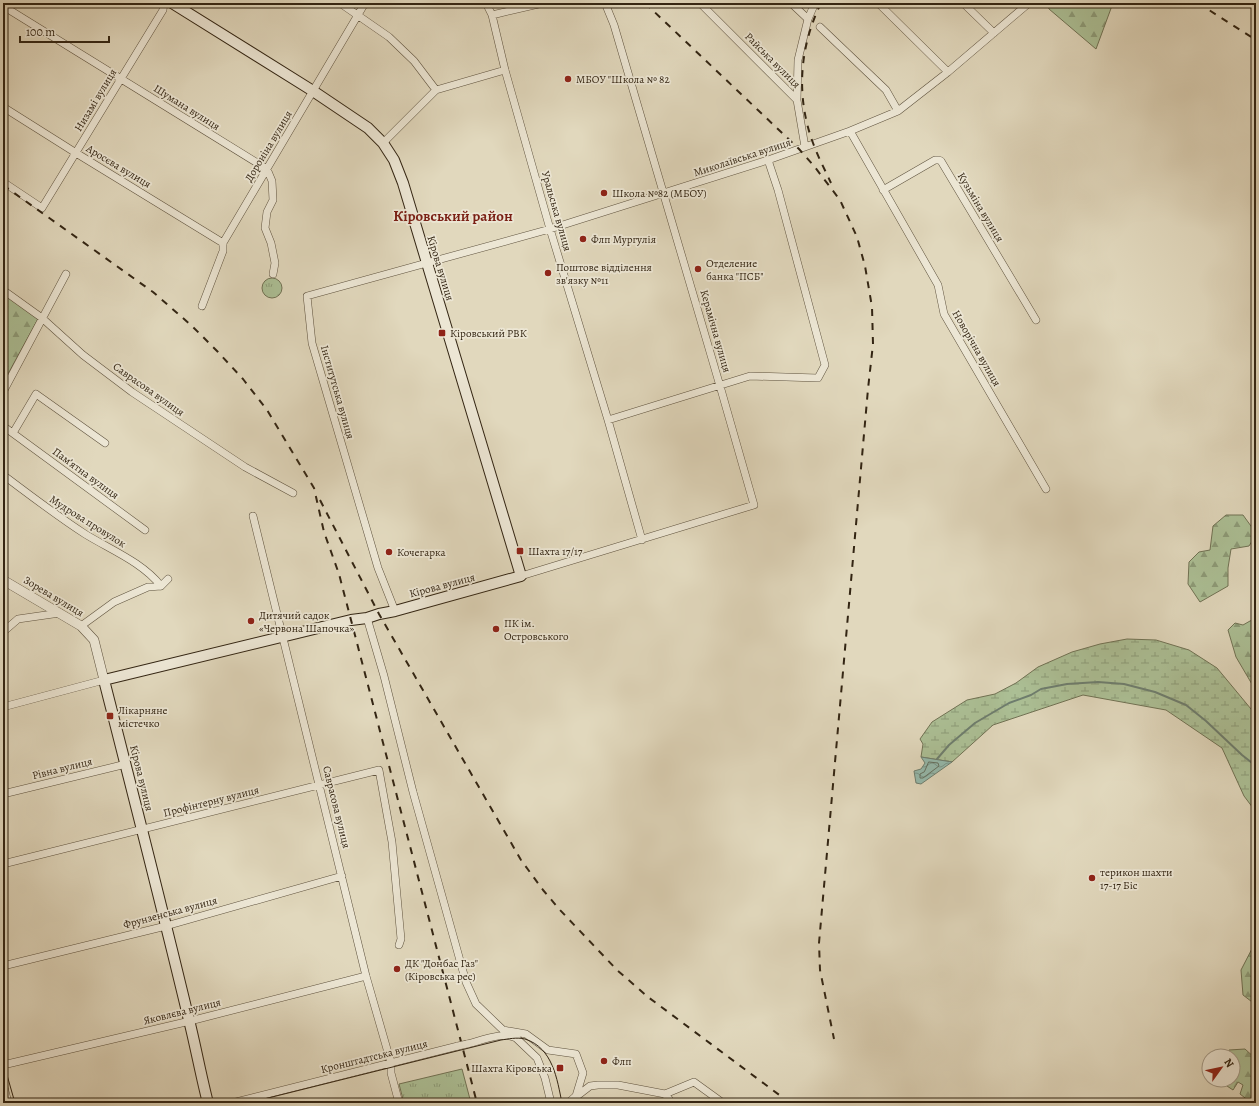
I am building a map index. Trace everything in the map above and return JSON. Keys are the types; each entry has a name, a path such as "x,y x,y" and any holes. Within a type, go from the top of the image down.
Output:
{"main road":[{"name":"Кірова вулиця","path":"172,3 313,91 368,128 383,143 394,160 403,183 521,576 367,618 351,620 104,680 190,1021 208,1103"}],"street":[{"name":"Низамі вулиця","path":"3,182 42,208 163,10 164,3"},
{"path":"340,3 389,37 409,56 436,90"},
{"name":"Дороніна вулиця","path":"202,306 223,251 223,243 365,3"},
{"name":"Уральська вулиця","path":"486,3 492,15 505,70 550,229 608,420 642,540"},
{"path":"492,15 543,3"},
{"name":"Керамічна вулиця","path":"605,3 614,25 754,505 642,540"},
{"name":"Райська вулиця","path":"700,3 797,100 805,146"},
{"path":"791,3 808,19"},
{"path":"797,100 798,60 808,19 815,3"},
{"path":"878,3 948,72"},
{"path":"963,3 994,33"},
{"name":"Миколаївська вулиця","path":"426,263 550,229 664,194 850,131 898,111 948,72 1029,3"},
{"name":"Шумана вулиця","path":"3,6 267,169"},
{"path":"820,27 886,90 898,111"},
{"path":"383,143 436,90 505,70"},
{"name":"Аросєва вулиця","path":"3,106 76,153 223,243"},
{"name":"Новорічна вулиця","path":"850,131 938,285 944,314 1046,489"},
{"name":"Кузьміна вулиця","path":"884,190 934,160 937,159 941,161 1036,320"},
{"path":"608,420 750,376 818,378 825,365 778,190 768,160"},
{"path":"267,169 272,181 273,200 267,212 265,228 271,243 275,263 273,274"},
{"name":"Інститутська вулиця","path":"395,610 378,568 312,343 307,296 426,263"},
{"path":"3,392 66,274"},
{"name":"Саврасова вулиця","path":"3,290 42,318 83,355 132,392 245,467 293,493"},
{"path":"13,433 36,394 105,443"},
{"name":"Пам’ятна вулиця","path":"3,426 145,530"},
{"name":"Мудрова провулок","path":"3,475 55,515 126,557 155,578 161,586"},
{"name":"Саврасова вулиця","path":"253,516 284,637 366,976 391,1063 391,1073 399,1103"},
{"path":"521,576 642,540"},
{"path":"81,626 114,602 148,587 161,586 168,579"},
{"name":"Зорева вулиця","path":"3,580 81,626 94,640 104,680"},
{"path":"3,632 18,619 60,613"},
{"path":"367,618 384,676 413,792 466,982 476,1004 503,1030 526,1034 548,1050 576,1054 583,1073 576,1096"},
{"path":"3,707 104,680"},
{"name":"Рівна вулиця","path":"3,794 126,764"},
{"name":"Профінтерну вулиця","path":"3,864 379,770 392,842 401,939 399,945"},
{"name":"Фрунзенська вулиця","path":"3,966 166,926 342,876"},
{"name":"Яковлєва вулиця","path":"3,1065 190,1021 366,976"},
{"name":"Кронштадтська вулиця","path":"232,1103 504,1035 513,1036 537,1058 545,1078 551,1103"},
{"path":"568,1103 590,1086 618,1085 665,1094 694,1082 723,1103"},
{"path":"3,1087 7,1103"},
{"path":"665,1094 672,1103"}],"green space":[{"path":"1047,3 1113,3 1096,49 1049,9"},
{"path":"272,278 279,281 282,288 279,295 272,298 265,295 262,288 265,281"},
{"path":"3,293 38,319 3,383"},
{"path":"1226,515 1243,515 1256,535 1249,546 1231,549 1228,568 1228,586 1200,602 1188,584 1189,562 1199,552 1210,550 1213,526"},
{"path":"1256,619 1256,691 1236,657 1228,630 1235,623 1243,625"},
{"path":"1127,639 1156,640 1189,650 1217,668 1256,715 1256,812 1244,796 1222,748 1166,710 1083,695 993,725 952,762 921,757 923,744 920,739 932,722 967,700 995,694 1016,683 1038,667 1072,652 1100,644"},
{"path":"1256,941 1256,1005 1243,995 1241,970"},
{"path":"1241,1049 1245,1049 1256,1059 1256,1092 1254,1097 1249,1101 1240,1094 1243,1085 1241,1084"},
{"path":"462,1069 471,1103 404,1103 399,1084"}],"water":[{"path":"921,757 952,762 921,784 916,783 914,771 921,769 925,763"}],"waterway":[{"path":"937,759 949,745 975,723 1009,703 1031,695 1041,689 1067,684 1098,682 1124,684 1155,692 1186,705 1256,766"}],"tram line":[{"path":"248,1103 513,1038 525,1039 542,1049 552,1065 562,1103"},
{"path":"3,1061 15,1103"}],"railway":[{"path":"645,3 799,149 814,166 840,200 857,237 865,266 872,307 873,344 819,943 820,970 834,1039"},
{"path":"821,3 808,37 804,55 802,90 808,126 819,158 831,183"},
{"path":"1198,3 1256,40"},
{"path":"3,185 153,292 192,326 243,379 267,410 314,488 324,532 339,574 477,1103"},
{"path":"320,500 379,614 521,860 543,890 617,970 648,997 790,1103"}],"place":[{"name":"МБОУ \"Школа № 82","path":"568,79"},
{"name":"Школа №82 (МБОУ)","path":"604,193"},
{"name":"Флп Мургулія","path":"583,239"},
{"name":"Отделение банка \"ПСБ\"","path":"698,269"},
{"name":"Поштове відділення зв'язку №11","path":"548,273"},
{"name":"Кіровський РВК","path":"442,333"},
{"name":"Шахта 17/17","path":"520,551"},
{"name":"Кочегарка","path":"389,552"},
{"name":"Дитячий садок «Червона Шапочка»","path":"251,621"},
{"name":"ПК ім. Островського","path":"496,629"},
{"name":"Лікарняне містечко","path":"110,716"},
{"name":"терикон шахти 17-17 Біс","path":"1092,878"},
{"name":"ДК \"Донбас Газ\" (Кіровська рес)","path":"397,969"},
{"name":"Флп","path":"604,1061"},
{"name":"Шахта Кіровська","path":"560,1068"}],"district":[{"name":"Кіровський район","path":"453,216"}]}
